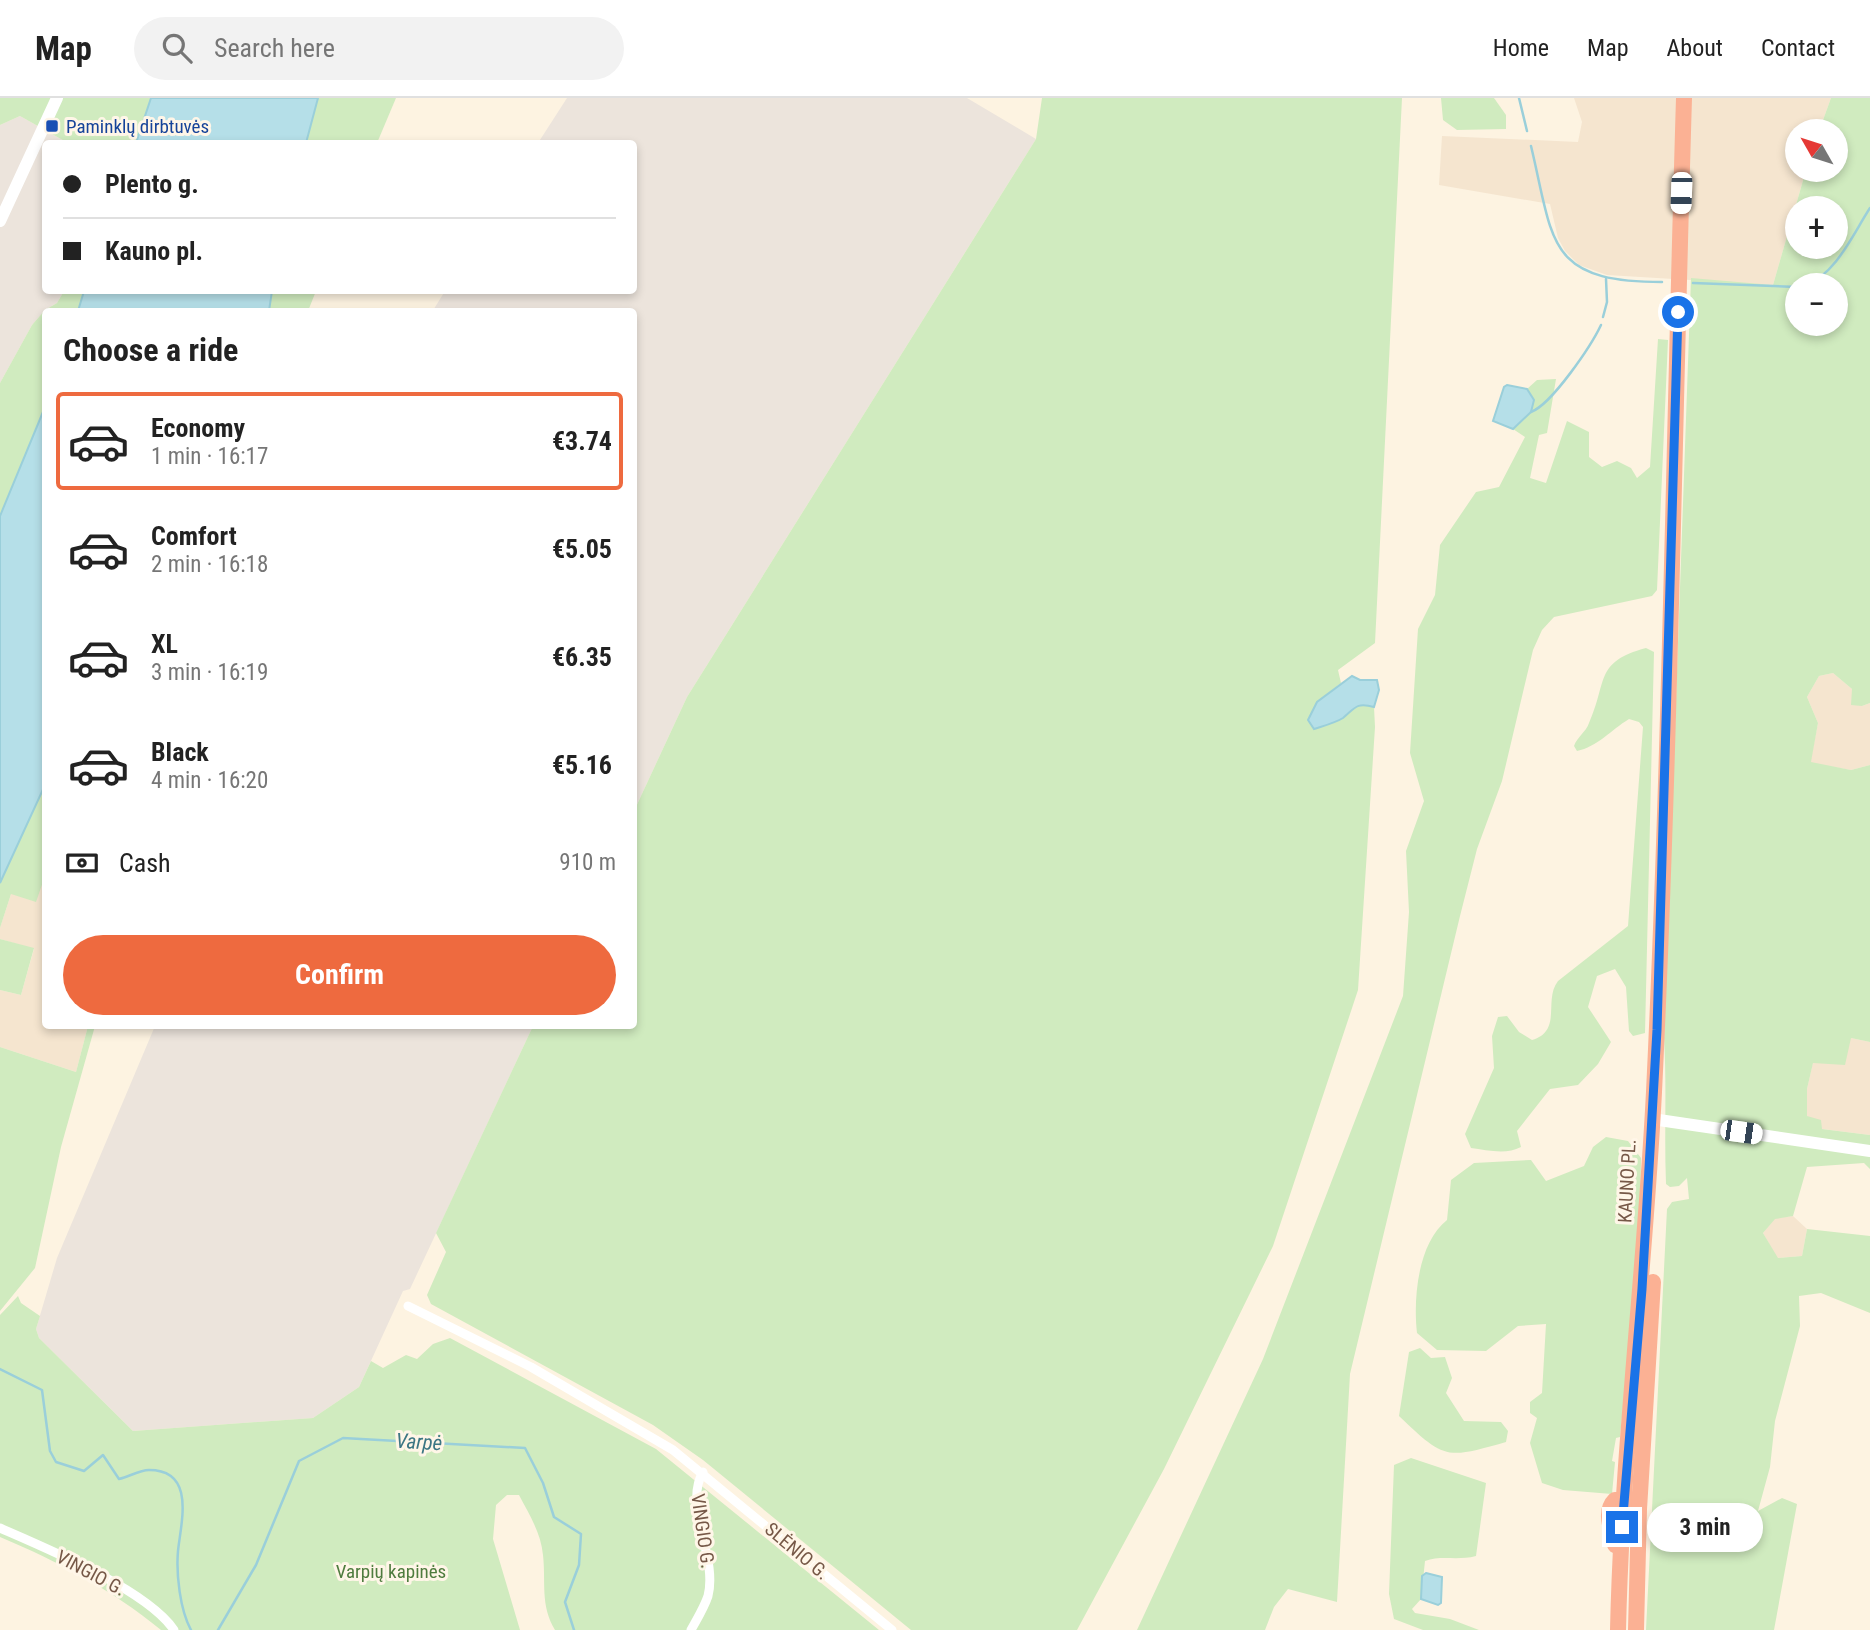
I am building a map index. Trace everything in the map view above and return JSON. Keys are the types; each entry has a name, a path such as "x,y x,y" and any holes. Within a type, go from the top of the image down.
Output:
{"highway":[{"path":"1652,1119 1684,98"},
{"name":"KAUNO PL.","path":"1623,1500 1642,1289 1652,1119"},
{"name":"KAUNO PL.","path":"1636,1630 1639,1509 1657,1210 1657,1145 1652,1119"},
{"path":"1618,1630 1619,1582 1608,1514 1615,1500 1623,1500 1639,1509"}],"main road":[{"path":"0,221 57,98"},
{"path":"1652,1119 1870,1151"}],"street":[{"name":"SLĖNIO G.","path":"408,1306 531,1367 645,1432 702,1472 892,1630"},
{"name":"VINGIO G.","path":"691,1630 708,1595 710,1575 696,1490 702,1472"},
{"name":"VINGIO G.","path":"0,1528 43,1547 128,1592 155,1609 174,1630"}],"shaded area":[{"path":"567,98 967,98 1036,139 687,697 637,805 637,308 434,308 443,294 637,294 637,140 540,140"},
{"path":"1574,98 1831,98 1823,119 1785,119 1785,182 1803,182 1799,196 1785,196 1785,243 1773,285 1607,275 1579,265 1565,251 1558,238 1550,204 1439,185 1442,136 1578,142 1582,122"},
{"path":"20,116 63,140 42,140 42,294 62,294 57,303 42,308 42,313 32,325 0,383 0,125"},
{"path":"1833,673 1852,689 1862,706 1870,703 1870,765 1851,770 1810,763 1818,723 1807,697 1819,676"},
{"path":"42,878 42,1029 87,1029 76,1072 0,1047 0,990 21,995 34,949 0,939 0,928 11,894"},
{"path":"154,1029 532,1029 410,1289 403,1291 359,1387 313,1418 133,1431 39,1338 36,1329 57,1258"},
{"path":"1851,1038 1870,1042 1870,1135 1822,1129 1807,1116 1807,1089 1813,1062"},
{"path":"1793,1216 1807,1229 1802,1256 1777,1258 1763,1233 1775,1218"}],"green space":[{"path":"0,98 151,98 137,140 63,140 20,116 0,125"},
{"path":"318,98 396,98 378,140 307,140"},
{"path":"1042,98 1402,98 1375,643 1338,670 1341,683 1317,702 1343,717 1356,706 1374,707 1375,727 1358,990 1273,1246 1164,1469 1077,1630 911,1630 703,1460 653,1425 431,1304 427,1295 446,1252 436,1233 532,1029 637,1029 637,805 687,697 1036,139"},
{"path":"1441,98 1494,98 1506,115 1506,129 1457,130 1443,120"},
{"path":"1831,98 1870,98 1870,703 1862,706 1851,705 1852,689 1833,673 1819,676 1807,697 1818,723 1811,762 1851,770 1870,765 1870,1042 1851,1038 1845,1065 1813,1063 1807,1089 1807,1116 1821,1120 1822,1129 1870,1135 1870,1169 1864,1163 1807,1167 1793,1216 1775,1219 1763,1233 1778,1258 1802,1256 1807,1229 1870,1236 1870,1313 1821,1293 1799,1296 1800,1326 1775,1421 1770,1467 1758,1511 1782,1498 1797,1504 1774,1630 1646,1630 1667,1209 1672,1202 1689,1199 1687,1178 1679,1186 1670,1187 1666,1184 1664,1038 1691,278 1773,285 1785,243 1785,259 1848,259 1848,196 1799,196 1803,182 1848,182 1848,119 1823,119"},
{"path":"62,294 83,294 79,308 48,308 57,303"},
{"path":"271,294 315,294 309,308 269,308"},
{"path":"42,313 42,414 0,516 0,383 32,325"},
{"path":"1658,339 1668,340 1657,590 1652,596 1554,617 1542,630 1533,650 1502,781 1477,849 1460,916 1350,1374 1337,1602 1288,1589 1274,1607 1265,1630 1137,1630 1263,1359 1403,996 1409,912 1406,851 1424,801 1410,753 1418,629 1435,595 1440,545 1476,492 1499,487 1525,437 1513,429 1531,412 1534,400 1527,389 1537,380 1556,379 1547,433 1539,435 1530,478 1546,483 1567,421 1589,432 1589,457 1602,467 1617,461 1631,468 1637,478 1650,467"},
{"path":"1646,648 1654,652 1645,1033 1633,1036 1629,1031 1626,987 1615,969 1597,976 1588,1007 1611,1042 1598,1064 1578,1085 1550,1089 1517,1131 1521,1147 1503,1151 1471,1148 1465,1134 1494,1068 1492,1036 1498,1017 1507,1016 1519,1032 1532,1040 1541,1036 1550,1022 1552,997 1558,981 1628,926 1643,727 1639,722 1629,719 1591,746 1577,751 1574,746 1588,726 1610,667 1629,654"},
{"path":"42,792 42,885 36,902 11,894 0,928 0,883"},
{"path":"0,939 34,948 21,995 0,990"},
{"path":"87,1029 94,1029 61,1147 35,1268 0,1311 0,1047 76,1072"},
{"path":"1606,1137 1628,1141 1641,1158 1640,1232 1620,1437 1616,1438 1612,1461 1615,1462 1612,1494 1563,1490 1542,1483 1530,1443 1537,1418 1530,1413 1530,1402 1542,1393 1546,1324 1518,1326 1486,1351 1437,1350 1417,1333 1416,1319 1420,1272 1430,1242 1447,1220 1451,1180 1474,1163 1531,1160 1546,1181 1584,1166 1593,1147"},
{"name":"Varpių kapinės","path":"18,1296 21,1303 40,1316 36,1329 39,1338 133,1431 313,1418 359,1387 371,1361 383,1368 406,1355 417,1359 433,1344 450,1338 656,1449 879,1630 555,1630 545,1602 543,1555 537,1531 519,1495 507,1495 496,1505 493,1539 520,1630 161,1630 84,1578 0,1537 0,1315"},
{"path":"1420,1348 1431,1358 1445,1357 1452,1378 1446,1393 1464,1421 1501,1422 1508,1431 1506,1442 1470,1451 1447,1452 1427,1441 1399,1416 1409,1352"},
{"path":"1411,1458 1486,1483 1476,1556 1425,1561 1421,1599 1412,1609 1415,1613 1450,1619 1479,1630 1423,1630 1394,1619 1389,1594 1394,1465"}],"water":[{"path":"151,98 318,98 307,140 137,140"},
{"path":"83,294 272,294 269,308 79,308"},
{"path":"1507,385 1527,389 1534,400 1531,412 1513,429 1493,421"},
{"path":"42,414 42,792 0,883 0,516"},
{"path":"1352,676 1360,680 1377,680 1379,690 1374,707 1359,706 1340,720 1314,729 1308,720 1317,702"},
{"path":"1426,1573 1442,1577 1441,1603 1438,1605 1421,1599 1422,1576"}],"waterway":[{"path":"1519,98 1527,131"},
{"path":"1531,146 1545,208 1552,231 1562,250 1576,264 1596,274 1624,280 1662,282"},
{"path":"1825,273 1835,263 1870,208"},
{"path":"1603,317 1607,302 1606,279"},
{"path":"1693,283 1785,287"},
{"path":"1531,412 1540,407 1560,386 1601,325"},
{"name":"Varpė","path":"0,1369 42,1390 50,1451 56,1462 84,1471 103,1455 119,1479 149,1470 164,1472 174,1479 180,1488 183,1513 178,1581 184,1612 191,1630"},
{"name":"Varpė","path":"218,1630 256,1565 299,1461 343,1438 525,1448 543,1483 554,1517 581,1534 579,1565 565,1602 574,1630"}],"place":[{"name":"Paminklų dirbtuvės","path":"52,126"}],"route":[{"path":"1622,1527 1626,1451 1642,1289 1657,1030 1678,312"}]}
